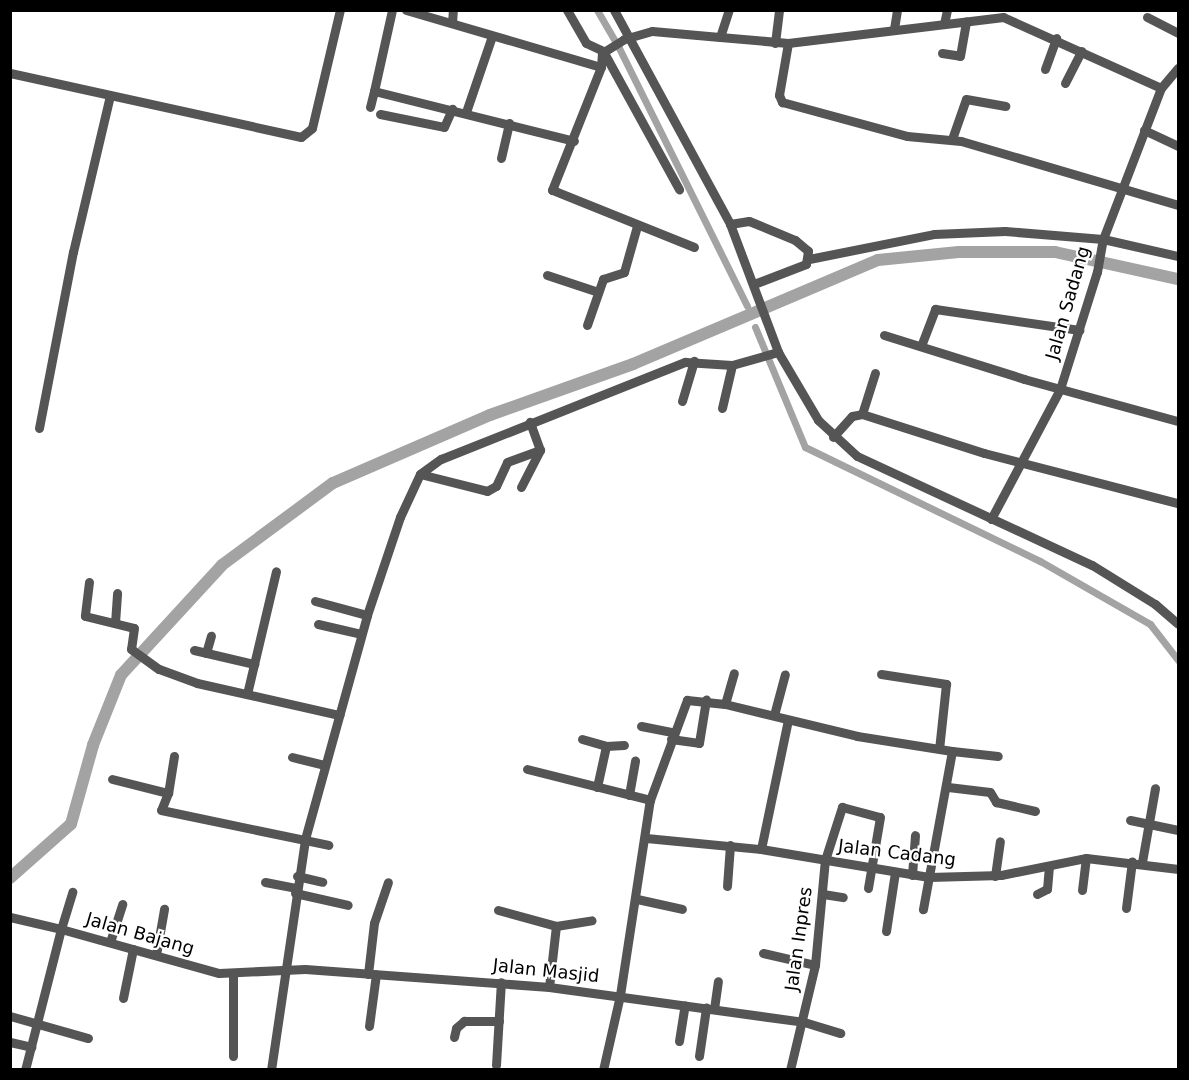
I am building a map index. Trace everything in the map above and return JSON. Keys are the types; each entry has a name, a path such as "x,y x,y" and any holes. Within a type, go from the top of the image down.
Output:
{"street":[{"path":"10,73 301,137 312,128 340,10"},
{"path":"370,107 392,10"},
{"path":"406,10 492,36 588,60 601,67"},
{"path":"452,23 453,10"},
{"path":"567,10 586,43 603,51 679,189"},
{"path":"615,10 627,38 736,222 775,353 804,402 833,437 873,465 1092,565 1155,604 1179,624"},
{"path":"720,37 729,10"},
{"path":"775,43 779,10"},
{"path":"894,29 897,10"},
{"path":"944,24 947,10"},
{"path":"588,60 627,38 658,31 788,43 966,22 995,14 1017,20 1161,88"},
{"path":"1147,17 1179,33"},
{"path":"942,53 960,56 966,22"},
{"path":"466,112 492,36"},
{"path":"1045,69 1056,38"},
{"path":"788,43 780,101 907,136 952,139 1179,205"},
{"path":"603,51 601,67 574,141 552,191 694,247"},
{"path":"1065,83 1081,51"},
{"name":"Jalan Sadang","path":"991,519 1060,389 1097,272 1103,239 1161,88 1179,68"},
{"path":"374,91 466,112 574,141"},
{"path":"39,428 73,252 110,95"},
{"path":"952,139 966,99 1005,106"},
{"path":"380,114 444,127 452,109"},
{"path":"501,158 509,123"},
{"path":"1144,130 1179,146"},
{"path":"736,222 795,240 808,251 809,259"},
{"path":"587,326 606,276 624,272 637,226"},
{"path":"754,284 791,271 809,259 947,232 1005,231 1103,239 1179,256"},
{"path":"548,275 598,292"},
{"path":"921,346 935,309 1079,330"},
{"path":"884,335 1060,389 1179,421"},
{"path":"271,1070 283,970 305,839 361,634 400,517 420,474 441,459 530,422 694,361 732,365 775,353"},
{"path":"682,402 694,361"},
{"path":"722,408 732,365"},
{"path":"862,414 875,373"},
{"path":"833,437 852,416 862,414 1022,463 1179,502"},
{"path":"521,487 540,450 530,422"},
{"path":"420,474 487,491 496,486 507,462 540,450"},
{"path":"247,694 276,571"},
{"path":"89,582 84,615 135,629 130,642 137,655 178,677 339,715"},
{"path":"115,623 117,593"},
{"path":"315,601 367,615"},
{"path":"318,624 361,634"},
{"path":"206,653 211,636"},
{"path":"194,650 254,664"},
{"path":"725,704 734,673"},
{"path":"774,715 785,674"},
{"path":"881,674 946,684 939,748"},
{"path":"603,1070 620,995 637,899 650,800 684,702 693,698 706,700 857,736 998,756"},
{"path":"641,726 699,743 706,700"},
{"path":"761,849 788,720"},
{"path":"582,739 606,746 624,745"},
{"path":"597,787 606,746"},
{"path":"923,909 948,787 952,751"},
{"path":"174,756 168,793 161,811 328,845"},
{"path":"292,757 326,765"},
{"path":"629,795 635,760"},
{"path":"527,769 650,800"},
{"path":"112,779 168,793"},
{"path":"948,787 990,792 998,803 1035,812"},
{"path":"1126,908 1148,826 1155,788"},
{"name":"Jalan Inpres","path":"790,1070 804,1022 815,965 825,860 843,807 880,817 872,867"},
{"path":"1130,820 1148,826 1179,830"},
{"path":"912,875 915,835"},
{"name":"Jalan Cadang","path":"646,838 761,849 929,877 995,876 1086,858 1137,862 1179,869"},
{"path":"995,876 1000,841"},
{"path":"728,886 730,845"},
{"path":"1082,890 1086,858"},
{"path":"868,888 872,867"},
{"path":"1037,894 1047,889 1048,867"},
{"path":"886,931 895,872"},
{"path":"297,876 322,882"},
{"path":"265,882 348,905"},
{"path":"369,1026 374,923 388,882"},
{"path":"10,917 61,929 72,892"},
{"path":"823,894 843,897"},
{"path":"637,899 682,909"},
{"path":"110,942 122,904"},
{"path":"156,955 164,909"},
{"path":"498,910 556,926 592,920"},
{"path":"549,987 556,926"},
{"name":"Jalan Bajang","path":"25,1070 61,929 212,972 283,970"},
{"path":"123,998 133,950"},
{"path":"763,953 815,965"},
{"name":"Jalan Masjid","path":"283,970 501,982 620,995 804,1022 840,1033"},
{"path":"233,973 233,1056"},
{"path":"699,1056 718,981"},
{"path":"496,1065 501,982"},
{"path":"679,1041 685,1005"},
{"path":"10,1016 88,1038"},
{"path":"454,1037 459,1024 470,1019 499,1021"},
{"path":"10,1042 31,1047"}],"waterway":[{"path":"597,10 619,48 747,306"},
{"path":"10,878 71,824 93,745 121,675 222,565 333,483 490,415 633,364 878,260 959,252 1055,252 1178,279"},
{"path":"755,327 805,447 1040,561 1150,624 1178,660"}]}
